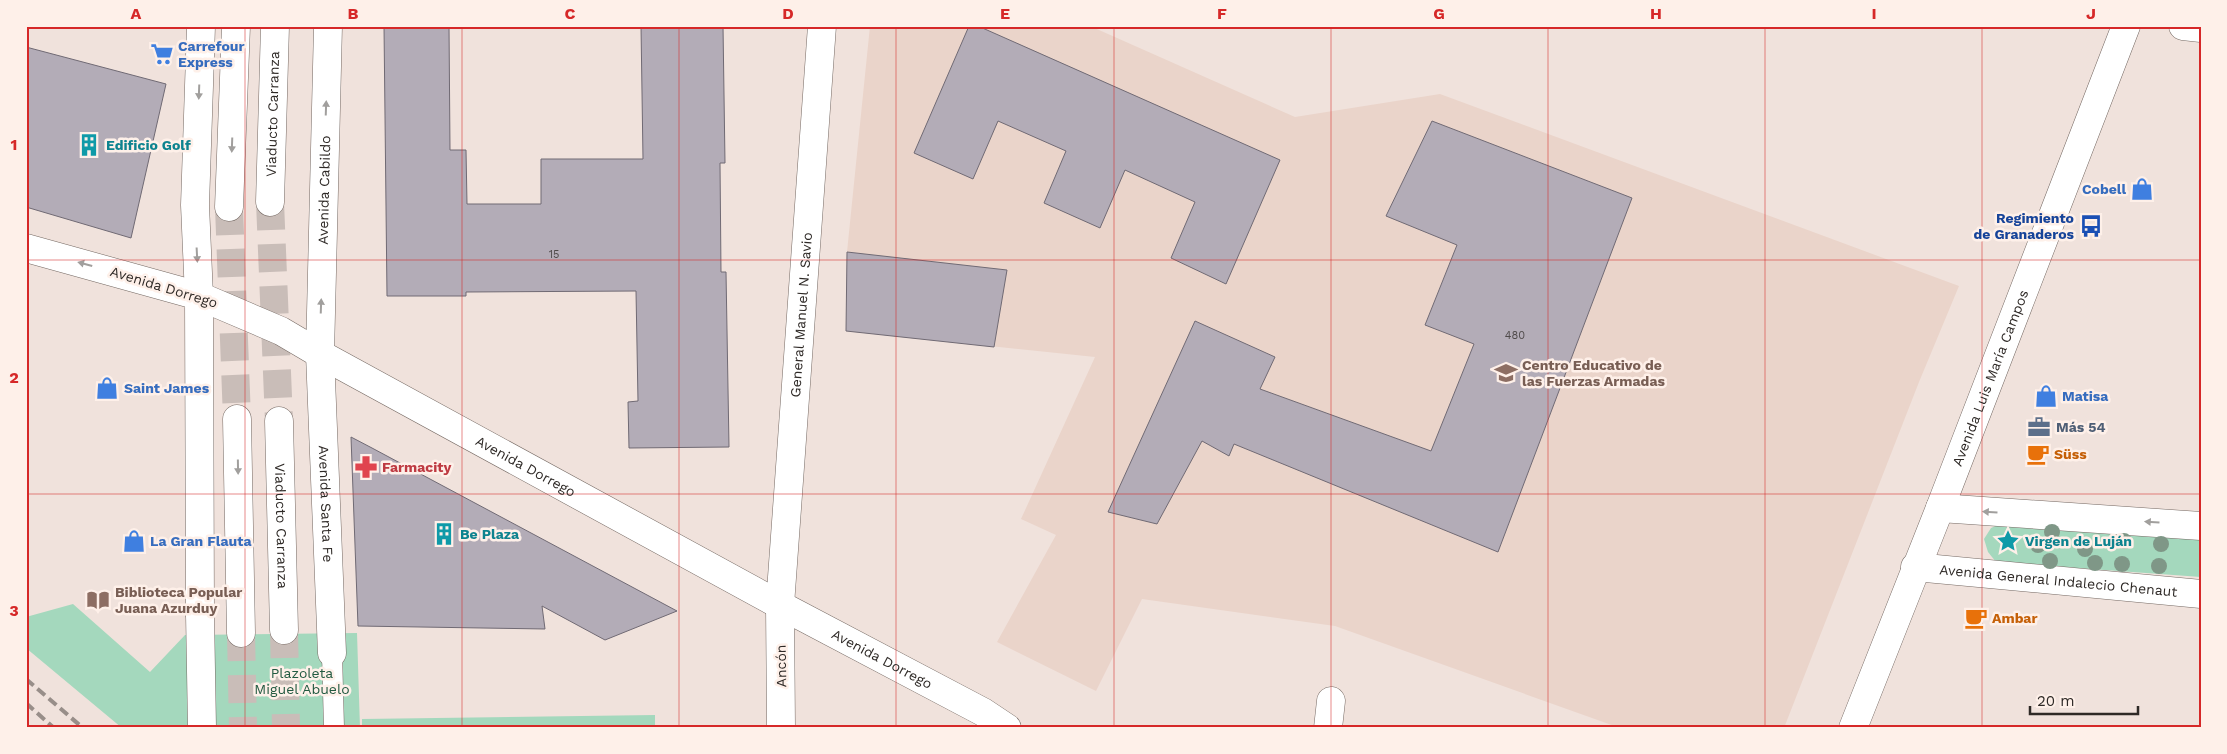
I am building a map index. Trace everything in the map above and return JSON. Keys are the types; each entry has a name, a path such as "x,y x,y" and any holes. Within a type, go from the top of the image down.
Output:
{"street":[{"path":"201,26 195,205 199,296 202,728"},
{"path":"229,207 236,26"},
{"name":"Viaducto Carranza","path":"270,202 275,26"},
{"name":"Avenida Cabildo","path":"320,354 328,26"},
{"name":"General Manuel N. Savio","path":"780,605 822,26"},
{"name":"Avenida Luis María Campos","path":"1853,728 2126,26"},
{"path":"2183,26 2201,28"},
{"name":"Avenida Dorrego","path":"26,248 199,296 281,331 780,605 983,712 1007,728"},
{"name":"Avenida Santa Fe","path":"320,354 332,652"},
{"path":"237,419 241,633"},
{"name":"Viaducto Carranza","path":"279,422 284,630"},
{"path":"1940,508 2201,526"},
{"name":"Avenida General Indalecio Chenaut","path":"1915,567 2201,594"},
{"name":"Ancón","path":"780,605 781,728"},
{"path":"1328,728 1331,701"}],"lane":[{"path":"332,652 334,728"}],"shaded area":[{"name":"Centro Educativo de las Fuerzas Armadas","path":"870,26 1090,26 1295,117 1440,94 1959,286 1919,382 1784,728 1620,728 1335,626 1142,599 1096,691 997,642 1056,535 1021,519 1095,357 846,331 847,252"}],"green space":[{"path":"2002,523 2201,540 2201,577 1996,562 1988,552 1984,539 1991,528"},
{"name":"Plazoleta Miguel Abuelo","path":"73,604 150,672 185,635 357,633 360,728 122,728 26,648 26,617"},
{"path":"655,715 655,728 362,728 362,719"}],"building":[{"path":"384,26 449,26 450,150 466,150 467,204 541,204 541,159 643,159 641,26 723,26 725,163 720,163 721,272 726,272 729,447 629,448 628,402 638,401 636,291 466,292 466,296 387,296"},
{"path":"969,26 978,26 1280,160 1226,284 1171,258 1195,202 1125,170 1100,228 1044,203 1066,151 998,121 973,179 914,153"},
{"name":"Edificio Golf","path":"26,47 166,84 131,238 26,207"},
{"path":"1432,121 1632,198 1498,552 1234,444 1229,456 1202,441 1157,524 1108,512 1195,321 1275,357 1260,389 1431,451 1474,344 1425,325 1457,245 1386,216"},
{"path":"847,252 1007,270 994,347 846,331"},
{"name":"Be Plaza","path":"351,437 677,611 605,640 542,606 545,629 358,626"}],"tunnel":[{"path":"270,202 279,421"},
{"path":"229,207 237,419"},
{"path":"284,630 286,728"},
{"path":"241,633 243,728"}],"railway":[{"path":"26,679 83,728"},
{"path":"26,703 54,728"}],"place":[{"name":"Carrefour Express","path":"162,54"},
{"name":"Edificio Golf","path":"89,145"},
{"name":"Cobell","path":"2142,189"},
{"name":"Regimiento de Granaderos","path":"2091,226"},
{"name":"Centro Educativo de las Fuerzas Armadas","path":"1506,373"},
{"name":"Saint James","path":"107,388"},
{"name":"Matisa","path":"2046,396"},
{"name":"Más 54","path":"2039,427"},
{"name":"Süss","path":"2038,454"},
{"name":"Farmacity","path":"366,467"},
{"name":"Be Plaza","path":"444,534"},
{"name":"La Gran Flauta","path":"134,541"},
{"name":"Virgen de Luján","path":"2008,541"},
{"name":"Biblioteca Popular Juana Azurduy","path":"98,600"},
{"name":"Ambar","path":"1976,618"}]}
